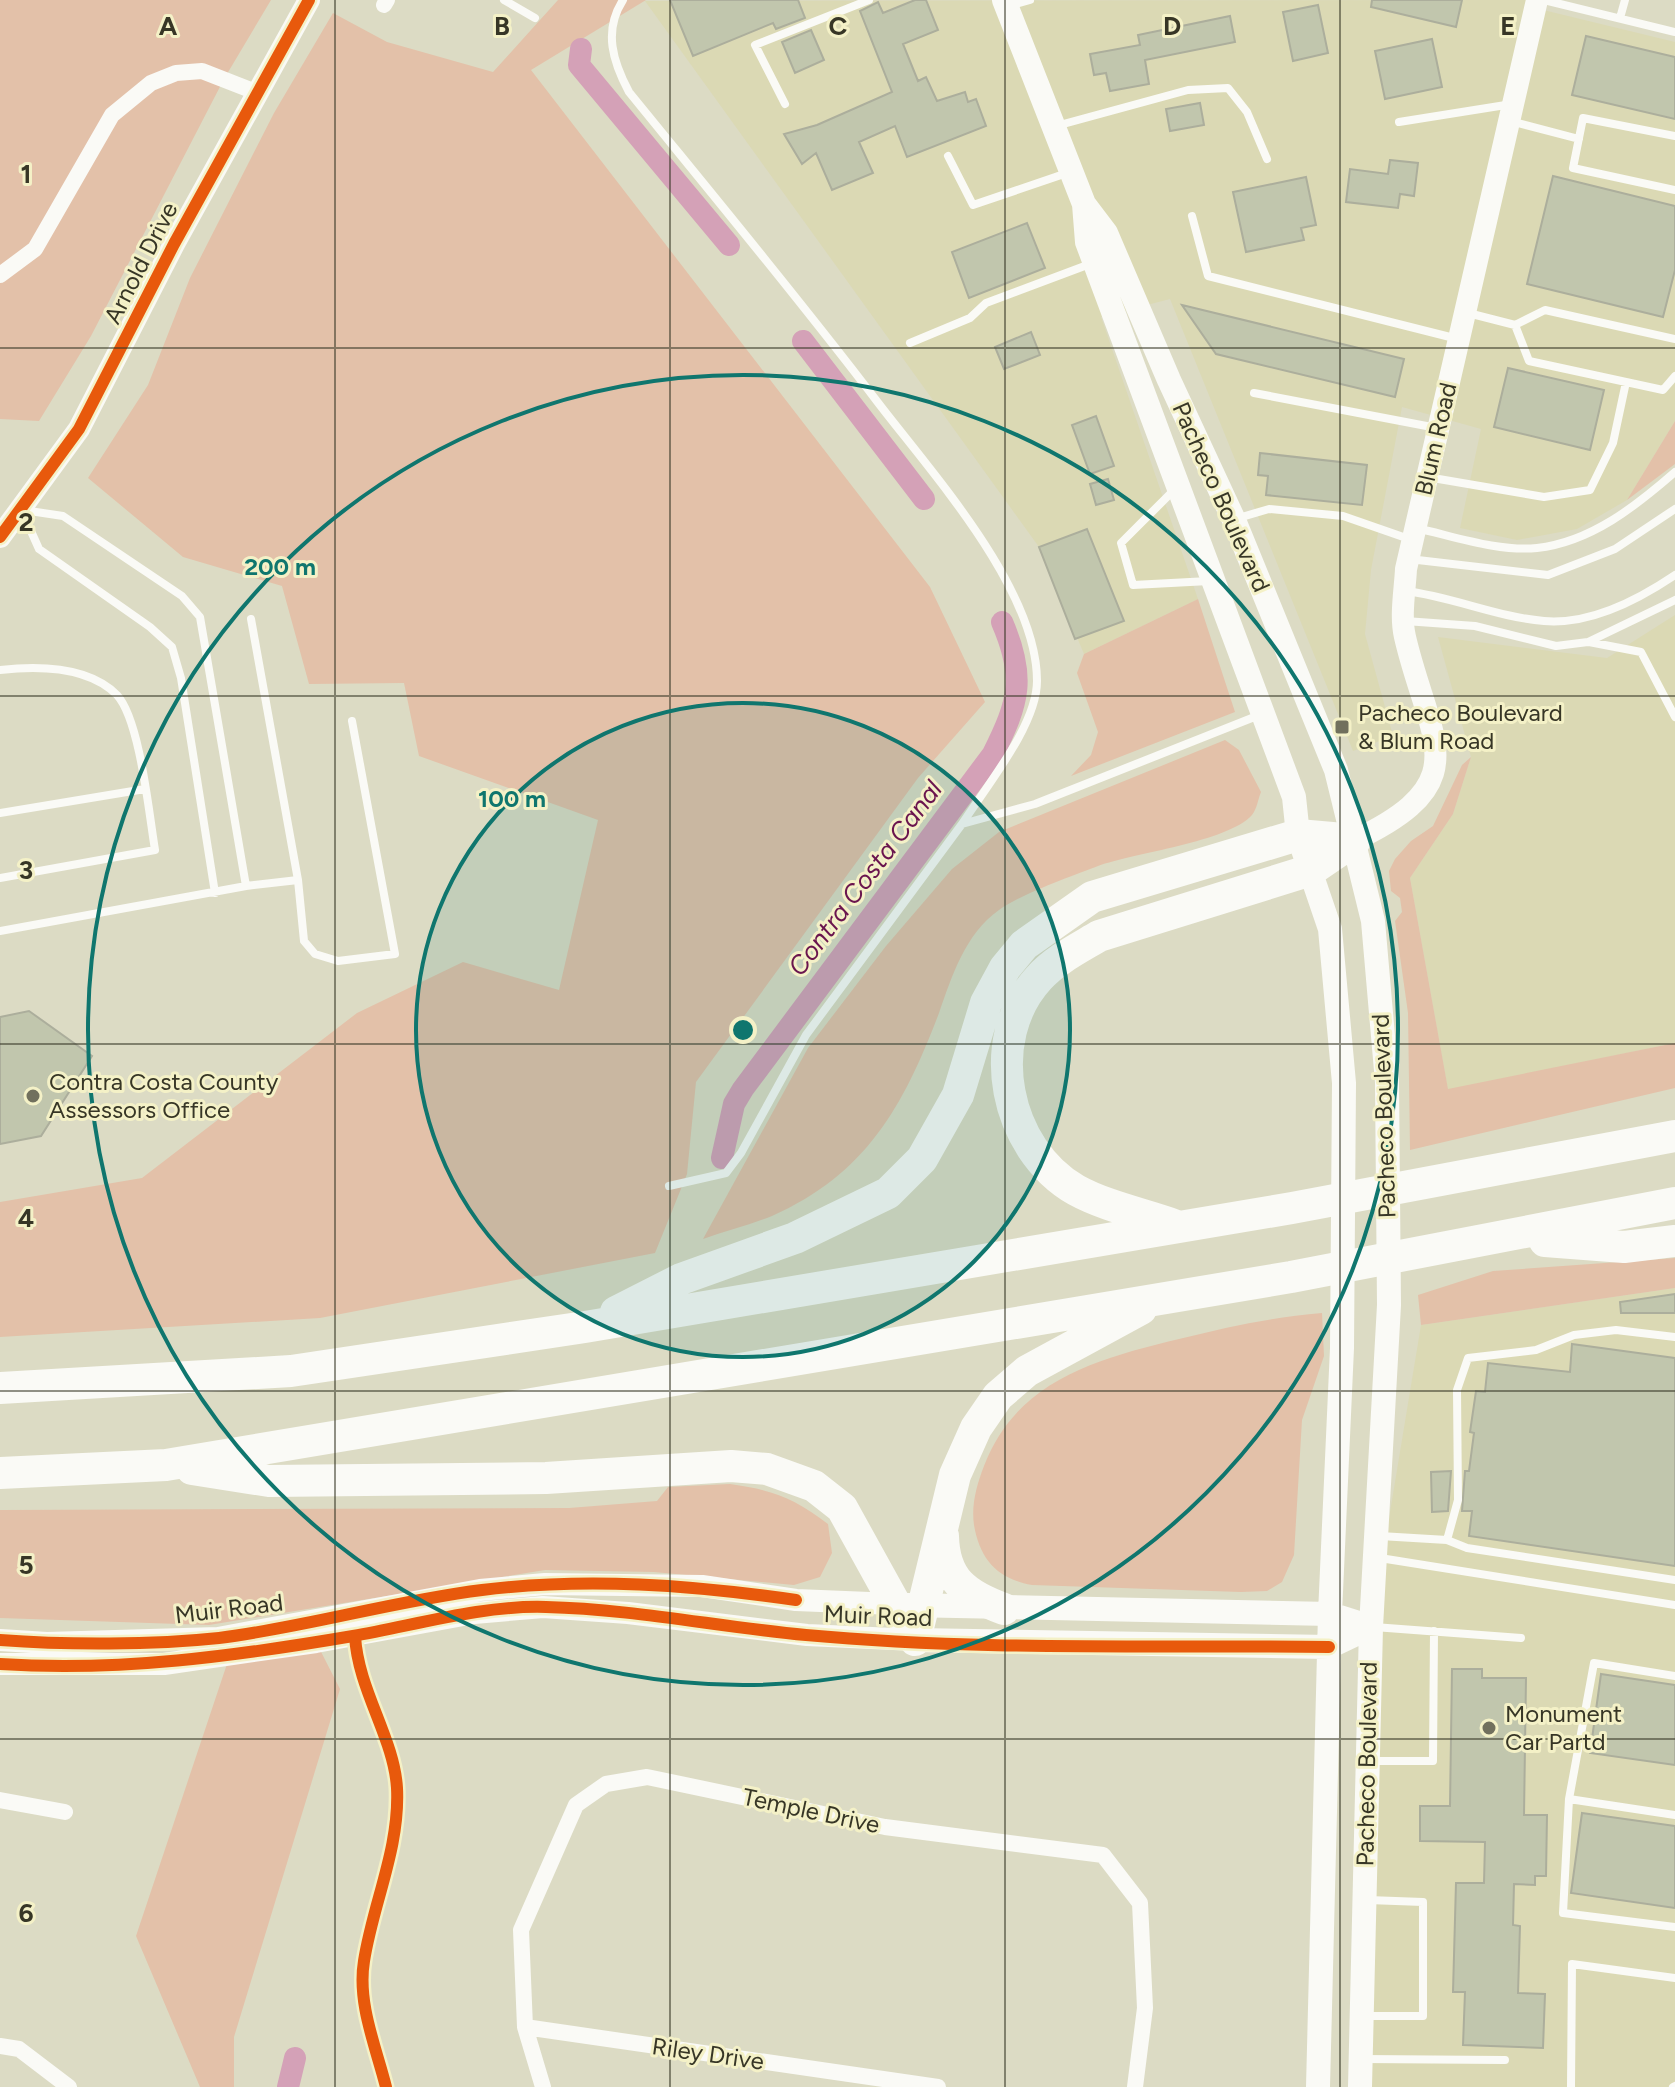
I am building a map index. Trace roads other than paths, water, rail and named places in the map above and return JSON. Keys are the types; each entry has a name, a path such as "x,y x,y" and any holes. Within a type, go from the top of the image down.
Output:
{"highway":[{"path":"585,1327 681,1279 795,1238 888,1193 922,1159 958,1095 986,1003 1005,968 1024,945 1092,897 1298,835 1355,840"},
{"path":"1179,1226 1076,1190 1042,1162 1018,1127 1011,1103 1006,1057 1016,1015 1038,978 1099,936 1311,870 1355,840"},
{"path":"0,1388 291,1371 585,1327 1292,1208 1675,1136"},
{"path":"0,1473 166,1465 1291,1277 1675,1203"},
{"path":"1502,1238 1624,1247 1675,1241"},
{"path":"909,1605 942,1526 966,1443 998,1396 1027,1371 1097,1336 1158,1299"},
{"path":"166,1465 269,1481 546,1478 731,1466 767,1469 814,1486 842,1508 909,1605 915,1640"},
{"path":"942,1526 943,1557 953,1576 973,1598 1004,1609"}],"main road":[{"name":"Pacheco Boulevard","path":"1014,2 1084,204 1087,242 1294,797 1298,835 1330,929 1344,1083 1342,1348 1330,1614 1318,2087"},
{"name":"Pacheco Boulevard","path":"1084,204 1106,233 1234,520 1336,770 1373,921 1387,1082 1389,1305 1371,1627 1360,2087"},
{"name":"Muir Road","path":"909,1605 1330,1614 1371,1627"},
{"name":"Muir Road","path":"915,1640 1329,1647 1371,1627"}],"street":[{"name":"Arnold Drive","path":"0,537 79,429 111,373 174,244 309,0"},
{"name":"Blum Road","path":"1355,840 1391,823 1409,808 1435,776 1434,735 1404,633 1405,591 1412,542 1537,0"},
{"path":"0,275 35,249 112,115 151,83 176,73 202,71 256,92"},
{"name":"Muir Road","path":"0,1640 47,1643 218,1638 480,1590 545,1584 702,1586 796,1600 909,1605"},
{"name":"Muir Road","path":"0,1664 164,1664 316,1642 474,1613 543,1607 628,1613 807,1635 915,1640"},
{"path":"0,1648 47,1643"},
{"name":"Temple Drive","path":"543,2087 525,2027 521,1930 576,1805 606,1784 647,1777 885,1827 1103,1855 1140,1903 1145,2008 1135,2087"},
{"path":"0,1800 65,1812"},
{"name":"Riley Drive","path":"525,2027 938,2087"},
{"path":"0,2046 19,2049 69,2087"}],"lane":[{"path":"504,0 535,18"},
{"path":"623,0 616,11 612,59 629,92 811,315 980,536 1014,598 1031,641 1037,678 1035,708 962,824 806,1035 741,1153 726,1173 669,1186"},
{"path":"785,104 755,45 869,0"},
{"path":"1544,0 1675,32"},
{"path":"1620,18 1625,0"},
{"path":"1055,127 1188,90 1228,88 1247,112 1267,159"},
{"path":"1399,122 1511,112 1579,139"},
{"path":"1675,136 1583,118 1573,168 1675,190"},
{"path":"948,156 973,205 1072,171"},
{"path":"1192,216 1208,276 1459,339"},
{"path":"910,343 970,318 986,303 1095,262"},
{"path":"1465,312 1515,325 1545,310 1675,339"},
{"path":"1515,325 1529,361 1663,390 1675,376"},
{"path":"1427,477 1544,497 1590,490 1613,443 1626,382"},
{"path":"1254,393 1438,429"},
{"path":"1412,542 1535,548 1557,544 1601,526 1635,506 1675,472"},
{"path":"1177,487 1121,543 1133,585 1214,581"},
{"path":"1234,520 1269,509 1343,516 1412,542 1548,575 1615,549 1675,509"},
{"path":"22,510 63,516 182,596 200,617 246,886"},
{"path":"22,510 39,549 150,627 172,647 181,678 215,893"},
{"path":"1405,591 1443,596 1504,614 1544,621 1576,620 1608,610 1675,575"},
{"path":"1588,642 1675,600"},
{"path":"251,619 298,880 304,941 315,954 338,961 395,954 352,721"},
{"path":"1404,621 1475,626 1556,646 1588,642 1641,652 1675,717"},
{"path":"0,670 41,666 85,677 117,696 134,733 155,850 0,878"},
{"path":"962,824 1035,804 1263,713"},
{"path":"0,813 145,789"},
{"path":"0,931 246,886 298,880"},
{"path":"1447,1540 1458,1500 1457,1390 1468,1358 1536,1350 1574,1335 1616,1330 1675,1337"},
{"path":"1375,1547 1447,1540 1467,1548 1675,1580"},
{"path":"1375,1547 1675,1605"},
{"path":"1371,1627 1521,1638"},
{"path":"1367,1761 1433,1761 1434,1631"},
{"path":"1675,1676 1594,1663 1569,1799 1563,1913 1675,1927"},
{"path":"1569,1799 1675,1815"},
{"path":"1362,2016 1423,2016 1423,1902 1364,1900"},
{"path":"1571,2087 1572,1964 1675,1978"},
{"path":"1361,2059 1505,2060"}],"waterway":[{"name":"Contra Costa Canal","path":"581,49 579,65 729,245"},
{"name":"Contra Costa Canal","path":"803,341 924,499"},
{"name":"Contra Costa Canal","path":"722,1158 734,1104 743,1089 993,754 1009,719 1016,689 1014,659 1002,622"},
{"name":"Contra Costa Canal","path":"288,2087 295,2058"}],"place":[{"name":"Pacheco Boulevard & Blum Road","path":"1342,727"},
{"name":"Contra Costa County Assessors Office","path":"33,1096"},
{"name":"Monument Car Partd","path":"1489,1728"}]}
